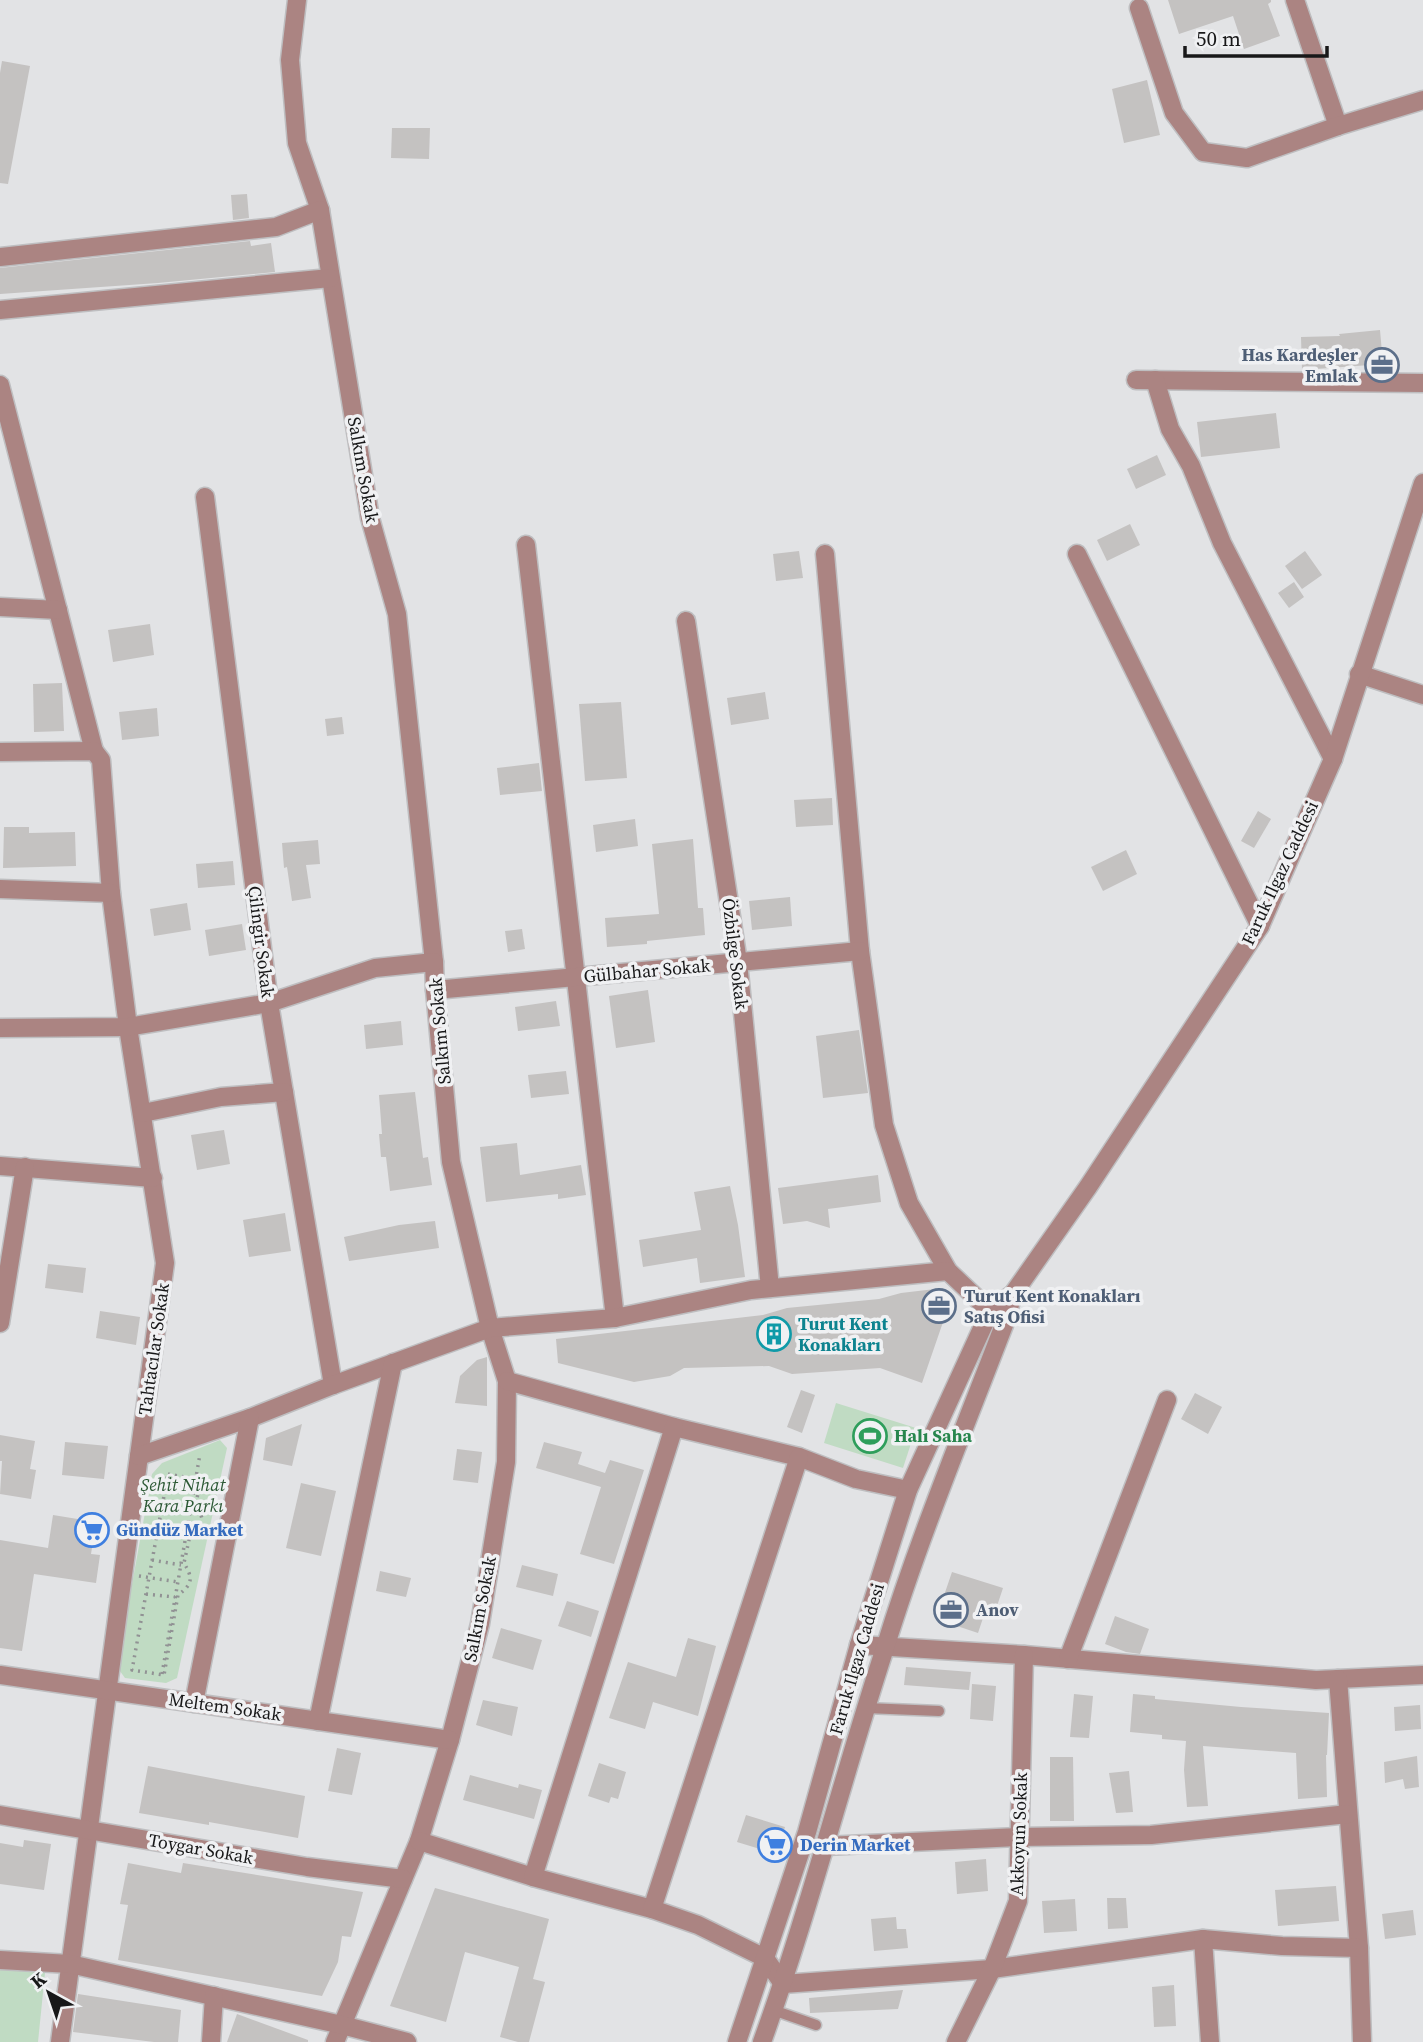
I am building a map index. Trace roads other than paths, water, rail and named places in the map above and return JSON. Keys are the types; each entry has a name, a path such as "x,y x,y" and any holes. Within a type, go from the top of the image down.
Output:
{"street":[{"name":"Salkım Sokak","path":"297,0 290,60 297,143 320,210 370,518 397,614 435,962 435,990 451,1162 490,1328 506,1381 506,1462 480,1624 450,1740 419,1841 335,2042"},
{"path":"1295,0 1338,126"},
{"path":"1139,8 1174,113 1203,152 1247,158 1423,100"},
{"path":"0,257 276,227 320,210"},
{"path":"0,310 330,278"},
{"path":"1136,380 1423,383"},
{"path":"1155,380 1170,429 1191,467 1222,543 1333,759"},
{"name":"Tahtacılar Sokak","path":"0,385 94,751 101,760 111,893 128,1027 165,1263 60,2042"},
{"name":"Faruk Ilgaz Caddesi","path":"762,2042 783,1984 885,1646 1004,1325 1013,1294 1260,926 1333,759 1423,483"},
{"name":"Çilingir Sokak","path":"205,498 269,1003 333,1385"},
{"path":"527,545 615,1318"},
{"path":"825,554 860,951 884,1125 909,1203 948,1271 990,1311"},
{"path":"1077,554 1260,926"},
{"path":"0,607 58,610"},
{"name":"Özbilge Sokak","path":"686,621 738,962 769,1288"},
{"path":"1359,674 1423,695"},
{"path":"0,752 94,751"},
{"path":"0,889 111,893"},
{"name":"Gülbahar Sokak","path":"435,990 860,951"},
{"path":"0,1028 128,1027 269,1003 375,968 435,962"},
{"path":"142,1113 222,1097 284,1092"},
{"path":"0,1166 153,1178"},
{"path":"0,1323 25,1167"},
{"path":"139,1456 250,1418 490,1328 615,1318 751,1290 948,1271"},
{"name":"Faruk Ilgaz Caddesi","path":"737,2042 807,1832 859,1645 908,1490 990,1311 1013,1294"},
{"path":"318,1721 393,1363"},
{"path":"506,1381 674,1427 799,1457 856,1479 908,1490"},
{"path":"1068,1659 1167,1400"},
{"path":"194,1703 250,1418"},
{"path":"533,1877 674,1427"},
{"path":"652,1909 799,1457"},
{"path":"859,1645 1024,1655 1316,1680 1423,1675"},
{"name":"Akkoyun Sokak","path":"956,2042 992,1969 1018,1901 1024,1655"},
{"name":"Meltem Sokak","path":"0,1675 450,1740"},
{"path":"1338,1679 1359,1948 1362,2042"},
{"path":"825,1846 1019,1837 1152,1835 1348,1814"},
{"name":"Toygar Sokak","path":"0,1815 307,1867 403,1879"},
{"path":"419,1841 698,1925 765,1958 783,1984 992,1969 1203,1940 1359,1948"},
{"path":"1203,1940 1210,2042"},
{"path":"0,1960 70,1964 407,2042"},
{"path":"211,2042 214,1996"}],"lane":[{"path":"866,1709 939,1711"},
{"path":"774,2010 816,2025"}],"place":[{"name":"Has Kardeşler Emlak","path":"1382,365"},
{"name":"Turut Kent Konakları Satış Ofisi","path":"939,1306"},
{"name":"Turut Kent Konakları","path":"774,1334"},
{"name":"Halı Saha","path":"870,1436"},
{"name":"Gündüz Market","path":"92,1530"},
{"name":"Anov","path":"951,1610"},
{"name":"Derin Market","path":"775,1845"}],"park label":[{"name":"Şehit Nihat Kara Parkı","path":"183,1495"}]}
